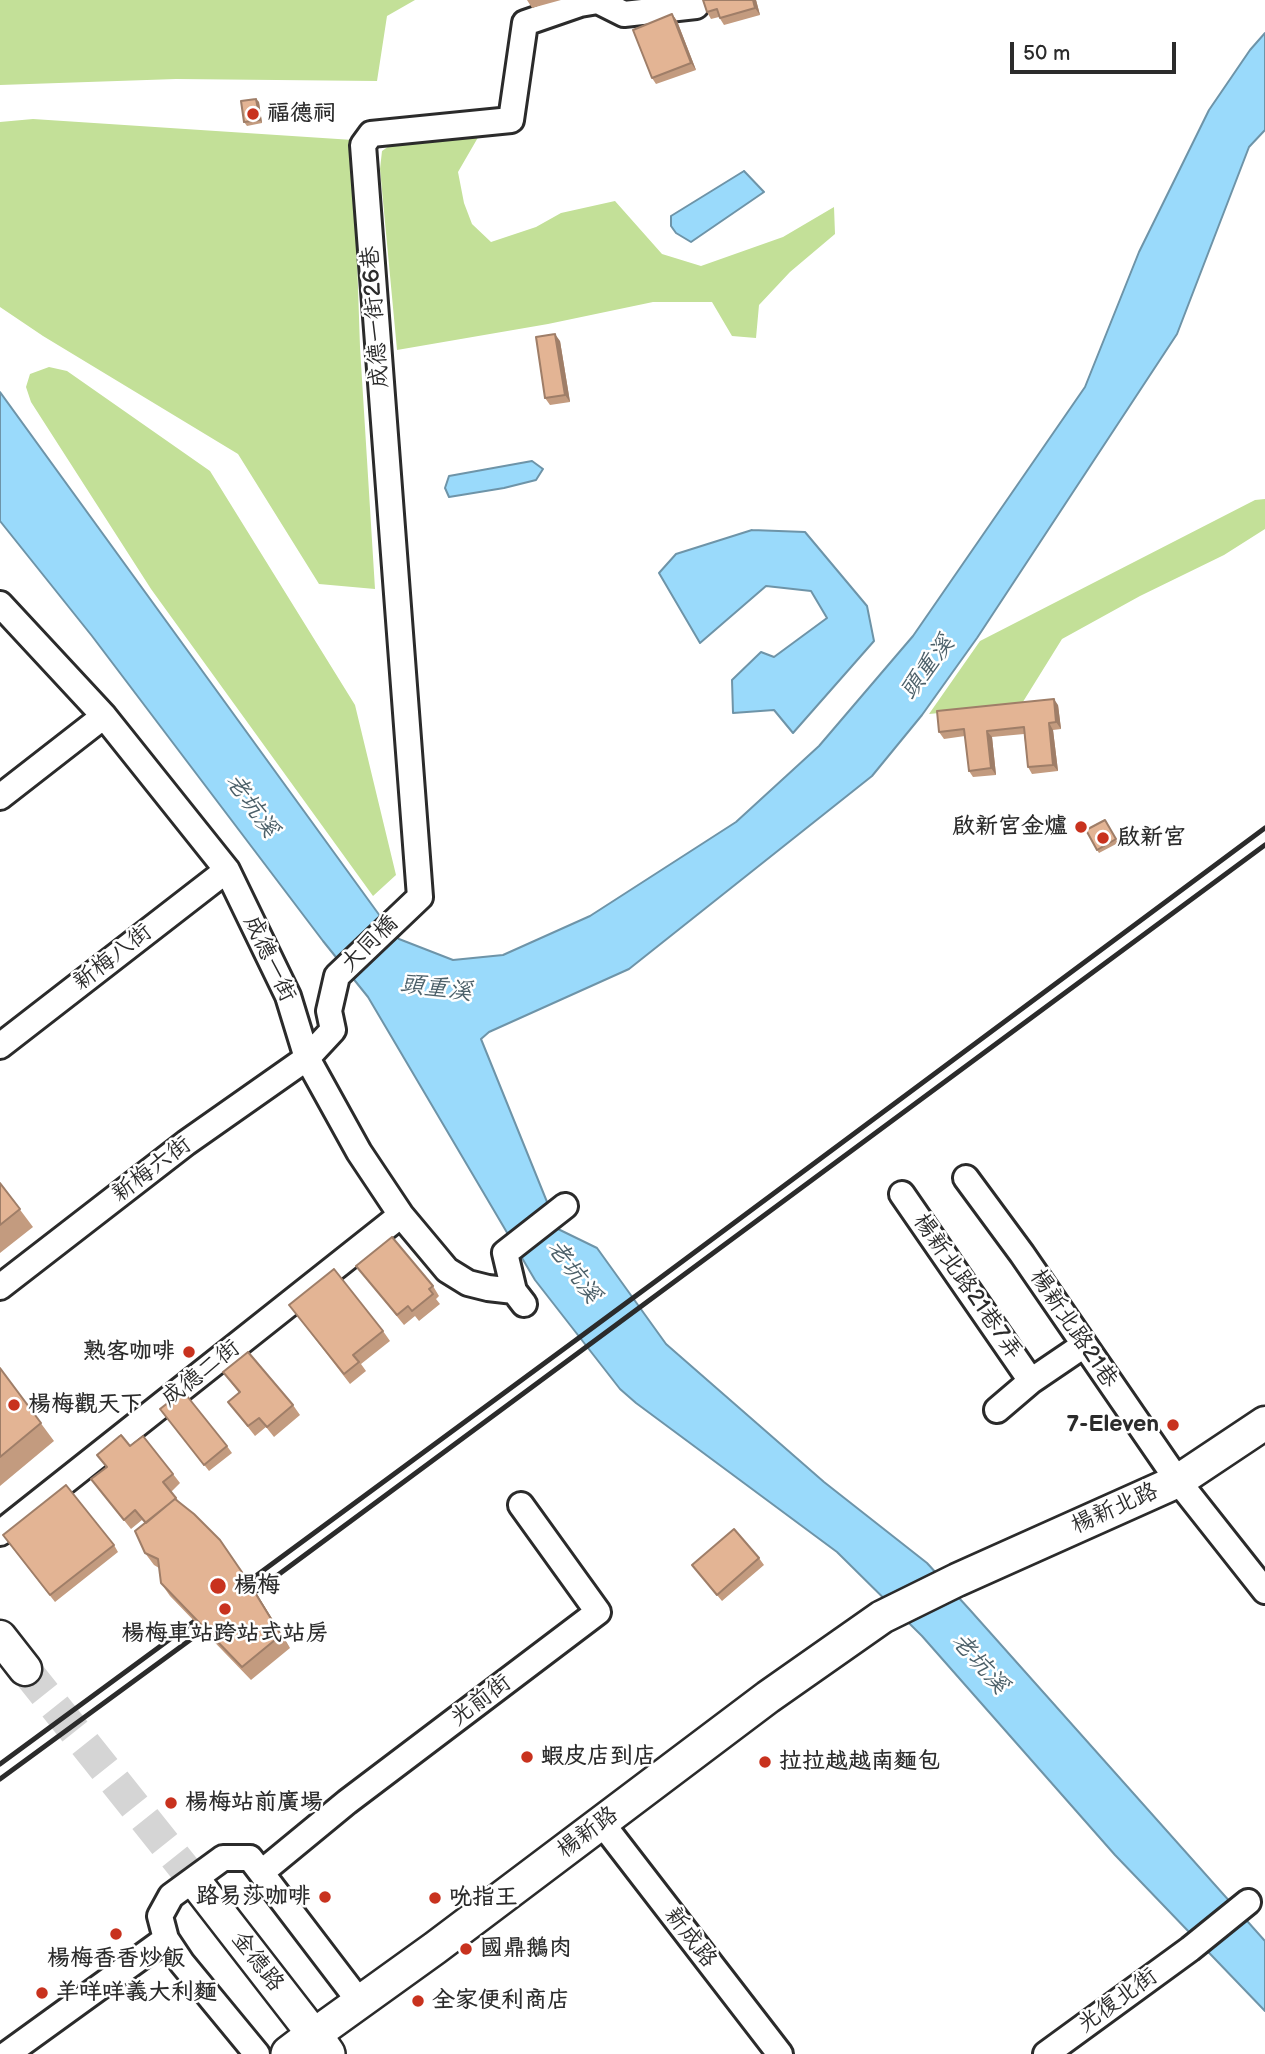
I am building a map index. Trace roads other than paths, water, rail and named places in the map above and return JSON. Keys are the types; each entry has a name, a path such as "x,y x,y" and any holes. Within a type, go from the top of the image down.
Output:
{"street":[{"name":"成德一街26巷","path":"403,911 420,897 363,145 371,134 511,120 525,23 580,4 598,1 624,14 696,6"},
{"name":"成德一街","path":"0,604 104,716 227,870 288,996 307,1058 359,1152 401,1215 447,1270 468,1283 519,1298 505,1253 565,1206"},
{"path":"0,797 104,716"},
{"name":"新梅八街","path":"0,1046 227,870"},
{"name":"大同橋","path":"307,1058 333,1030 328,1011 337,976 403,911"},
{"name":"新梅六街","path":"0,1287 186,1143 307,1058"},
{"name":"楊新北路21巷","path":"966,1178 1022,1254 1178,1481 1265,1591"},
{"name":"楊新北路21巷7弄","path":"902,1194 1031,1381"},
{"name":"成德二街","path":"0,1533 401,1215"},
{"name":"楊新北路21巷7弄","path":"997,1410 1031,1381 1084,1345"},
{"name":"楊新北路","path":"888,1614 957,1580 1178,1481 1265,1423"},
{"name":"光前街","path":"262,1872 347,1802 598,1612 521,1505"},
{"name":"楊新路","path":"310,2048 359,2001 435,1948 768,1697 888,1614"},
{"path":"0,1637 25,1669"},
{"name":"新成路","path":"601,1822 780,2054"},
{"path":"257,2054 182,1964 166,1939 160,1916 171,1896 223,1857 250,1858 359,2001"},
{"name":"金德路","path":"200,1888 310,2048"},
{"name":"光復北街","path":"1046,2054 1243,1907"},
{"path":"7,2054 166,1939"}],"water":[{"path":"1265,33 1265,130 1249,147 1177,334 977,638 922,715 872,776 629,969 489,1032 481,1039 558,1229 597,1248 666,1344 824,1482 927,1563 970,1610 1265,1941 1265,2011 1115,1855 922,1636 837,1552 620,1389 535,1280 368,997 92,636 0,521 0,392 399,939 453,960 503,955 590,916 736,822 819,746 913,636 1085,387 1139,252 1209,110 1250,50"},
{"path":"744,171 764,192 691,242 676,233 671,226 671,216"},
{"path":"532,461 543,469 536,480 449,497 445,488 449,476"},
{"path":"752,530 805,532 867,606 874,641 793,733 774,710 733,713 732,680 761,652 774,657 827,618 811,591 766,586 700,643 659,573 676,554"}],"tunnel":[{"path":"25,1669 200,1888"}],"railway":[{"path":"234,1592 1265,828"},
{"path":"240,1603 1265,845"},
{"path":"0,1764 211,1609"},
{"path":"0,1779 220,1618"}],"place":[{"name":"福德祠","path":"253,114"},
{"name":"啟新宮金爐","path":"1081,827"},
{"name":"啟新宮","path":"1103,838"},
{"name":"熟客咖啡","path":"189,1352"},
{"name":"楊梅觀天下","path":"14,1405"},
{"name":"7-Eleven","path":"1173,1425"},
{"name":"楊梅","path":"218,1586"},
{"name":"楊梅車站跨站式站房","path":"225,1609"},
{"name":"蝦皮店到店","path":"527,1757"},
{"name":"拉拉越越南麵包","path":"765,1762"},
{"name":"楊梅站前廣場","path":"171,1803"},
{"name":"路易莎咖啡","path":"325,1897"},
{"name":"吮指王","path":"435,1898"},
{"name":"楊梅香香炒飯","path":"116,1934"},
{"name":"國鼎鵝肉","path":"466,1949"},
{"name":"羊咩咩義大利麵","path":"42,1993"},
{"name":"全家便利商店","path":"418,2001"}],"water label":[{"name":"頭重溪","path":"928,668"},
{"name":"老坑溪","path":"251,806"},
{"name":"頭重溪","path":"436,989"},
{"name":"老坑溪","path":"573,1272"},
{"name":"老坑溪","path":"979,1664"}]}
